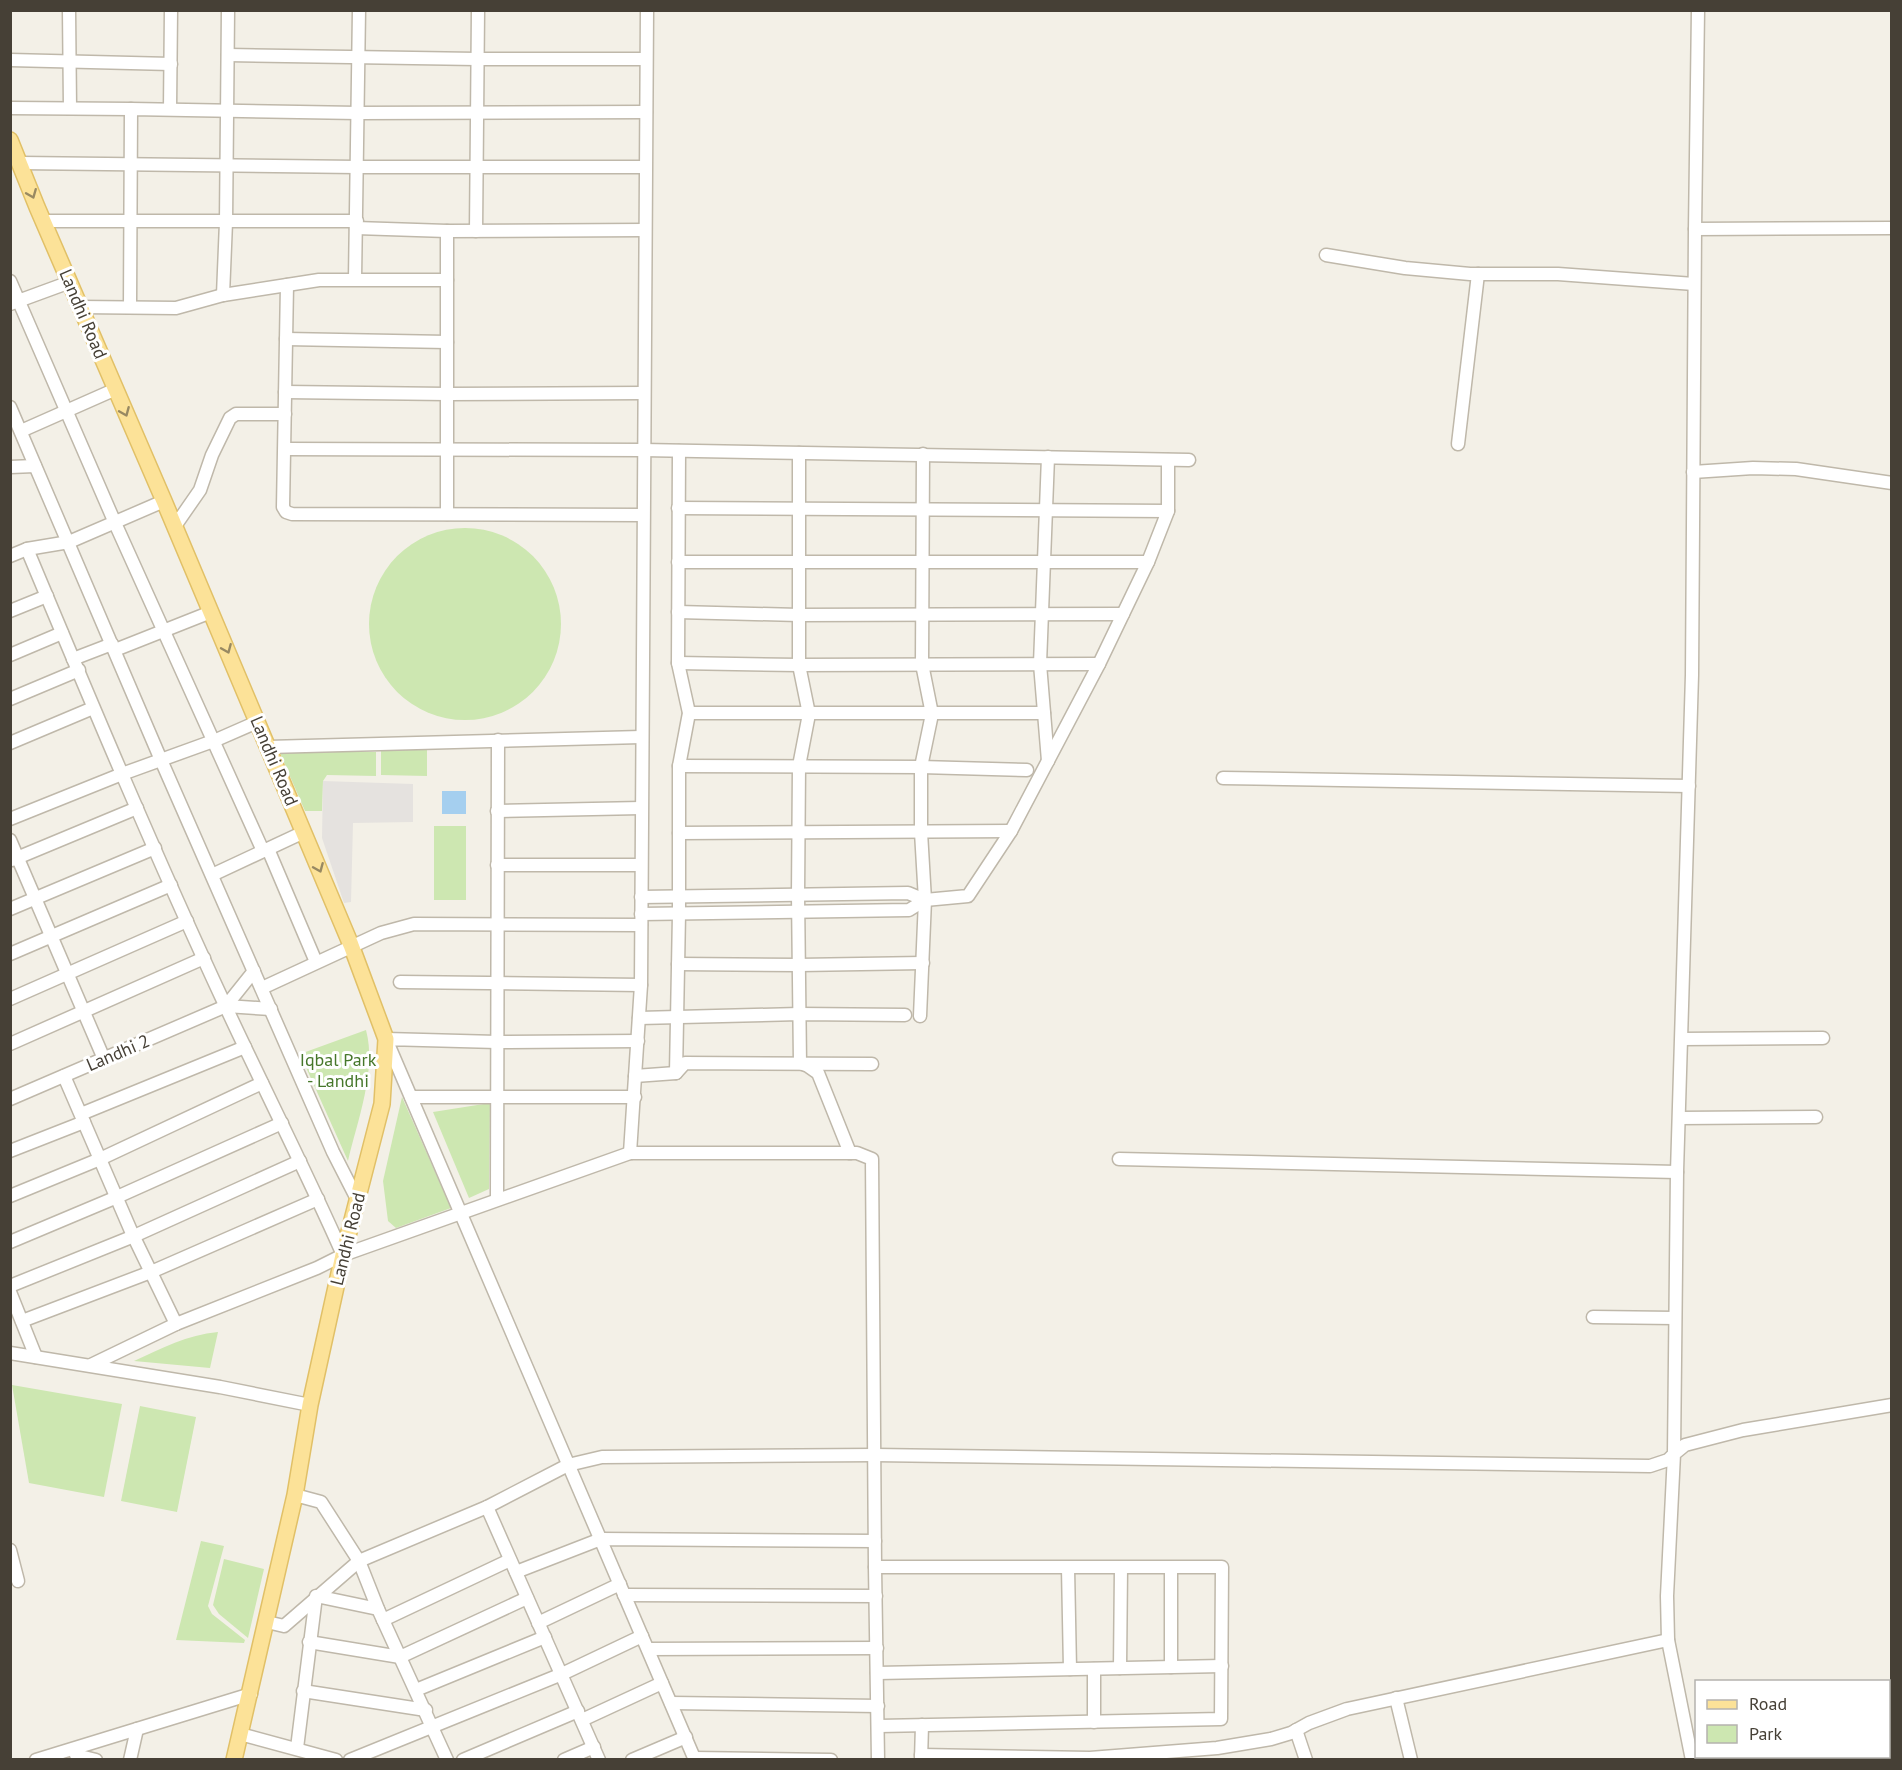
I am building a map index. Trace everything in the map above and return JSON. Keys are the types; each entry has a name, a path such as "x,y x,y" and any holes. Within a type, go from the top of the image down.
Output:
{"main road":[{"name":"Landhi Road","path":"10,140 17,167 43,221 175,526 351,945 386,1039 382,1104 343,1255 310,1405 295,1495 234,1760"}],"street":[{"path":"69,10 70,108"},
{"path":"170,110 171,10"},
{"path":"223,295 228,10"},
{"path":"355,279 360,10"},
{"path":"476,231 478,10"},
{"path":"630,1153 641,985 646,10"},
{"path":"1692,1760 1668,1640 1667,1596 1674,1454 1677,1172 1692,675 1698,10"},
{"path":"228,55 646,59"},
{"path":"10,60 171,64"},
{"path":"10,108 358,113 646,112"},
{"path":"130,307 131,109"},
{"path":"17,167 131,164 477,168 645,167"},
{"path":"43,221 356,225 447,231 645,230"},
{"path":"1695,229 1892,228"},
{"path":"447,231 447,514"},
{"path":"1326,255 1411,268 1478,274 1558,274 1694,284"},
{"path":"1458,444 1478,274"},
{"path":"80,307 176,308 223,295 319,280 447,280"},
{"path":"10,281 15,303 66,411 213,741 316,962"},
{"path":"15,303 69,282"},
{"path":"287,285 283,507 286,512 292,514 643,515"},
{"path":"286,339 447,342"},
{"path":"21,430 116,389"},
{"path":"285,392 644,393"},
{"path":"10,407 261,988 333,1152 357,1199"},
{"path":"175,526 200,490 212,455 230,418 236,414 285,414"},
{"path":"285,449 643,450 1190,460"},
{"path":"676,1073 679,766 689,713 678,663 679,451"},
{"path":"799,453 799,665 809,714 799,766 800,1064"},
{"path":"920,1016 925,900 921,832 921,767 932,714 922,664 923,454"},
{"path":"1048,457 1040,664 1048,761"},
{"path":"641,897 908,893 925,900 968,896 1011,831 1099,664 1148,562 1168,511 1168,460"},
{"path":"10,467 35,466"},
{"path":"1693,472 1753,468 1796,469 1892,483"},
{"path":"10,556 27,549 69,542 164,501"},
{"path":"678,508 1168,511"},
{"path":"27,549 93,708 187,921 343,1255"},
{"path":"678,562 1148,562"},
{"path":"10,611 46,596"},
{"path":"10,699 113,647 164,631 211,612"},
{"path":"678,612 799,615 1122,614"},
{"path":"10,655 62,633"},
{"path":"678,663 1099,664"},
{"path":"10,743 93,708"},
{"path":"689,713 1044,713"},
{"path":"10,819 257,722"},
{"path":"268,747 641,737"},
{"path":"497,1199 498,740"},
{"path":"679,766 1027,770"},
{"path":"1223,778 1689,786"},
{"path":"14,859 137,808"},
{"path":"497,811 641,808"},
{"path":"679,833 1011,831"},
{"path":"212,875 303,832"},
{"path":"10,840 14,859 36,898 104,1059"},
{"path":"10,909 155,848"},
{"path":"497,865 641,865"},
{"path":"10,954 171,885"},
{"path":"261,988 351,945 381,933 414,924 497,925 641,920 679,914 909,910 925,900"},
{"path":"10,999 187,921"},
{"path":"10,1044 204,958"},
{"path":"678,964 923,963"},
{"path":"226,1006 254,971"},
{"path":"400,982 641,985"},
{"path":"226,1006 271,1009"},
{"name":"Landhi 2","path":"10,1099 226,1006"},
{"path":"639,1018 799,1014 905,1016"},
{"path":"1682,1039 1823,1038"},
{"path":"638,1041 497,1042 386,1039 695,1759 831,1760"},
{"path":"10,1151 245,1047"},
{"path":"636,1076 676,1073 685,1063 872,1064"},
{"path":"800,1064 818,1073 850,1153"},
{"path":"64,1076 134,1236 176,1324"},
{"path":"10,1196 100,1159 262,1083"},
{"path":"411,1096 635,1097"},
{"path":"1680,1118 1816,1118"},
{"path":"10,1242 282,1123"},
{"path":"92,1365 176,1324 317,1268 343,1255 630,1153 857,1153 872,1159 878,1760"},
{"path":"1119,1159 1677,1172"},
{"path":"10,1286 134,1236 300,1161"},
{"path":"22,1321 151,1272 318,1199"},
{"path":"10,1292 36,1357"},
{"path":"1593,1317 1675,1318"},
{"path":"10,1353 220,1387 310,1405"},
{"path":"267,1622 284,1626 359,1561 487,1507 568,1465 602,1457 875,1455 1650,1466 1668,1460 1685,1445 1743,1430 1892,1405"},
{"path":"295,1495 321,1502 359,1561 400,1657 434,1726 447,1760"},
{"path":"487,1507 599,1760"},
{"path":"316,1596 381,1615 513,1566 601,1539 875,1541"},
{"path":"10,1550 18,1581"},
{"path":"875,1567 1222,1567 1221,1719 879,1726"},
{"path":"1068,1568 1070,1669"},
{"path":"1120,1668 1121,1568"},
{"path":"1171,1568 1171,1667"},
{"path":"538,1623 622,1590 876,1596"},
{"path":"297,1748 316,1596"},
{"path":"309,1642 400,1657 527,1598"},
{"path":"350,1760 562,1674 642,1636"},
{"path":"416,1690 545,1637"},
{"path":"922,1725 921,1757 1090,1758 1235,1746 1271,1739 1347,1709 1668,1640"},
{"path":"648,1649 877,1648"},
{"path":"877,1673 1222,1666"},
{"path":"1094,1669 1094,1722"},
{"path":"464,1760 662,1683"},
{"path":"303,1692 426,1710"},
{"path":"36,1760 75,1754 137,1730 250,1694"},
{"path":"1396,1698 1411,1760"},
{"path":"671,1703 878,1706"},
{"path":"130,1760 137,1730"},
{"path":"1296,1730 1306,1760"},
{"path":"240,1734 336,1760"},
{"path":"632,1760 686,1737"},
{"path":"564,1760 594,1747"},
{"path":"75,1754 96,1760"}],"green space":[{"path":"465,528 502,535 533,556 554,587 561,624 554,661 533,692 502,713 465,720 428,713 397,692 376,661 369,624 376,587 397,556 428,535"},
{"path":"381,750 427,750 427,776 381,775"},
{"path":"376,752 376,776 327,775 323,781 322,811 305,811 280,753"},
{"path":"434,826 466,826 466,900 434,900"},
{"name":"Iqbal Park - Landhi","path":"366,1030 369,1046 368,1079 348,1161 300,1054"},
{"path":"402,1097 451,1208 396,1228 388,1221 383,1181"},
{"path":"490,1103 489,1189 469,1198 433,1112"},
{"path":"218,1332 210,1368 134,1361 185,1339"},
{"path":"12,1385 122,1404 104,1497 29,1483"},
{"path":"140,1406 196,1417 177,1512 121,1501"},
{"path":"201,1541 224,1546 208,1606 212,1614 245,1640 244,1643 176,1640"},
{"path":"224,1559 264,1569 248,1638 219,1614 213,1605"}],"shaded area":[{"path":"323,781 413,784 413,822 353,823 351,902 344,903 322,838"}],"water":[{"path":"442,791 466,791 466,814 442,814"}]}
